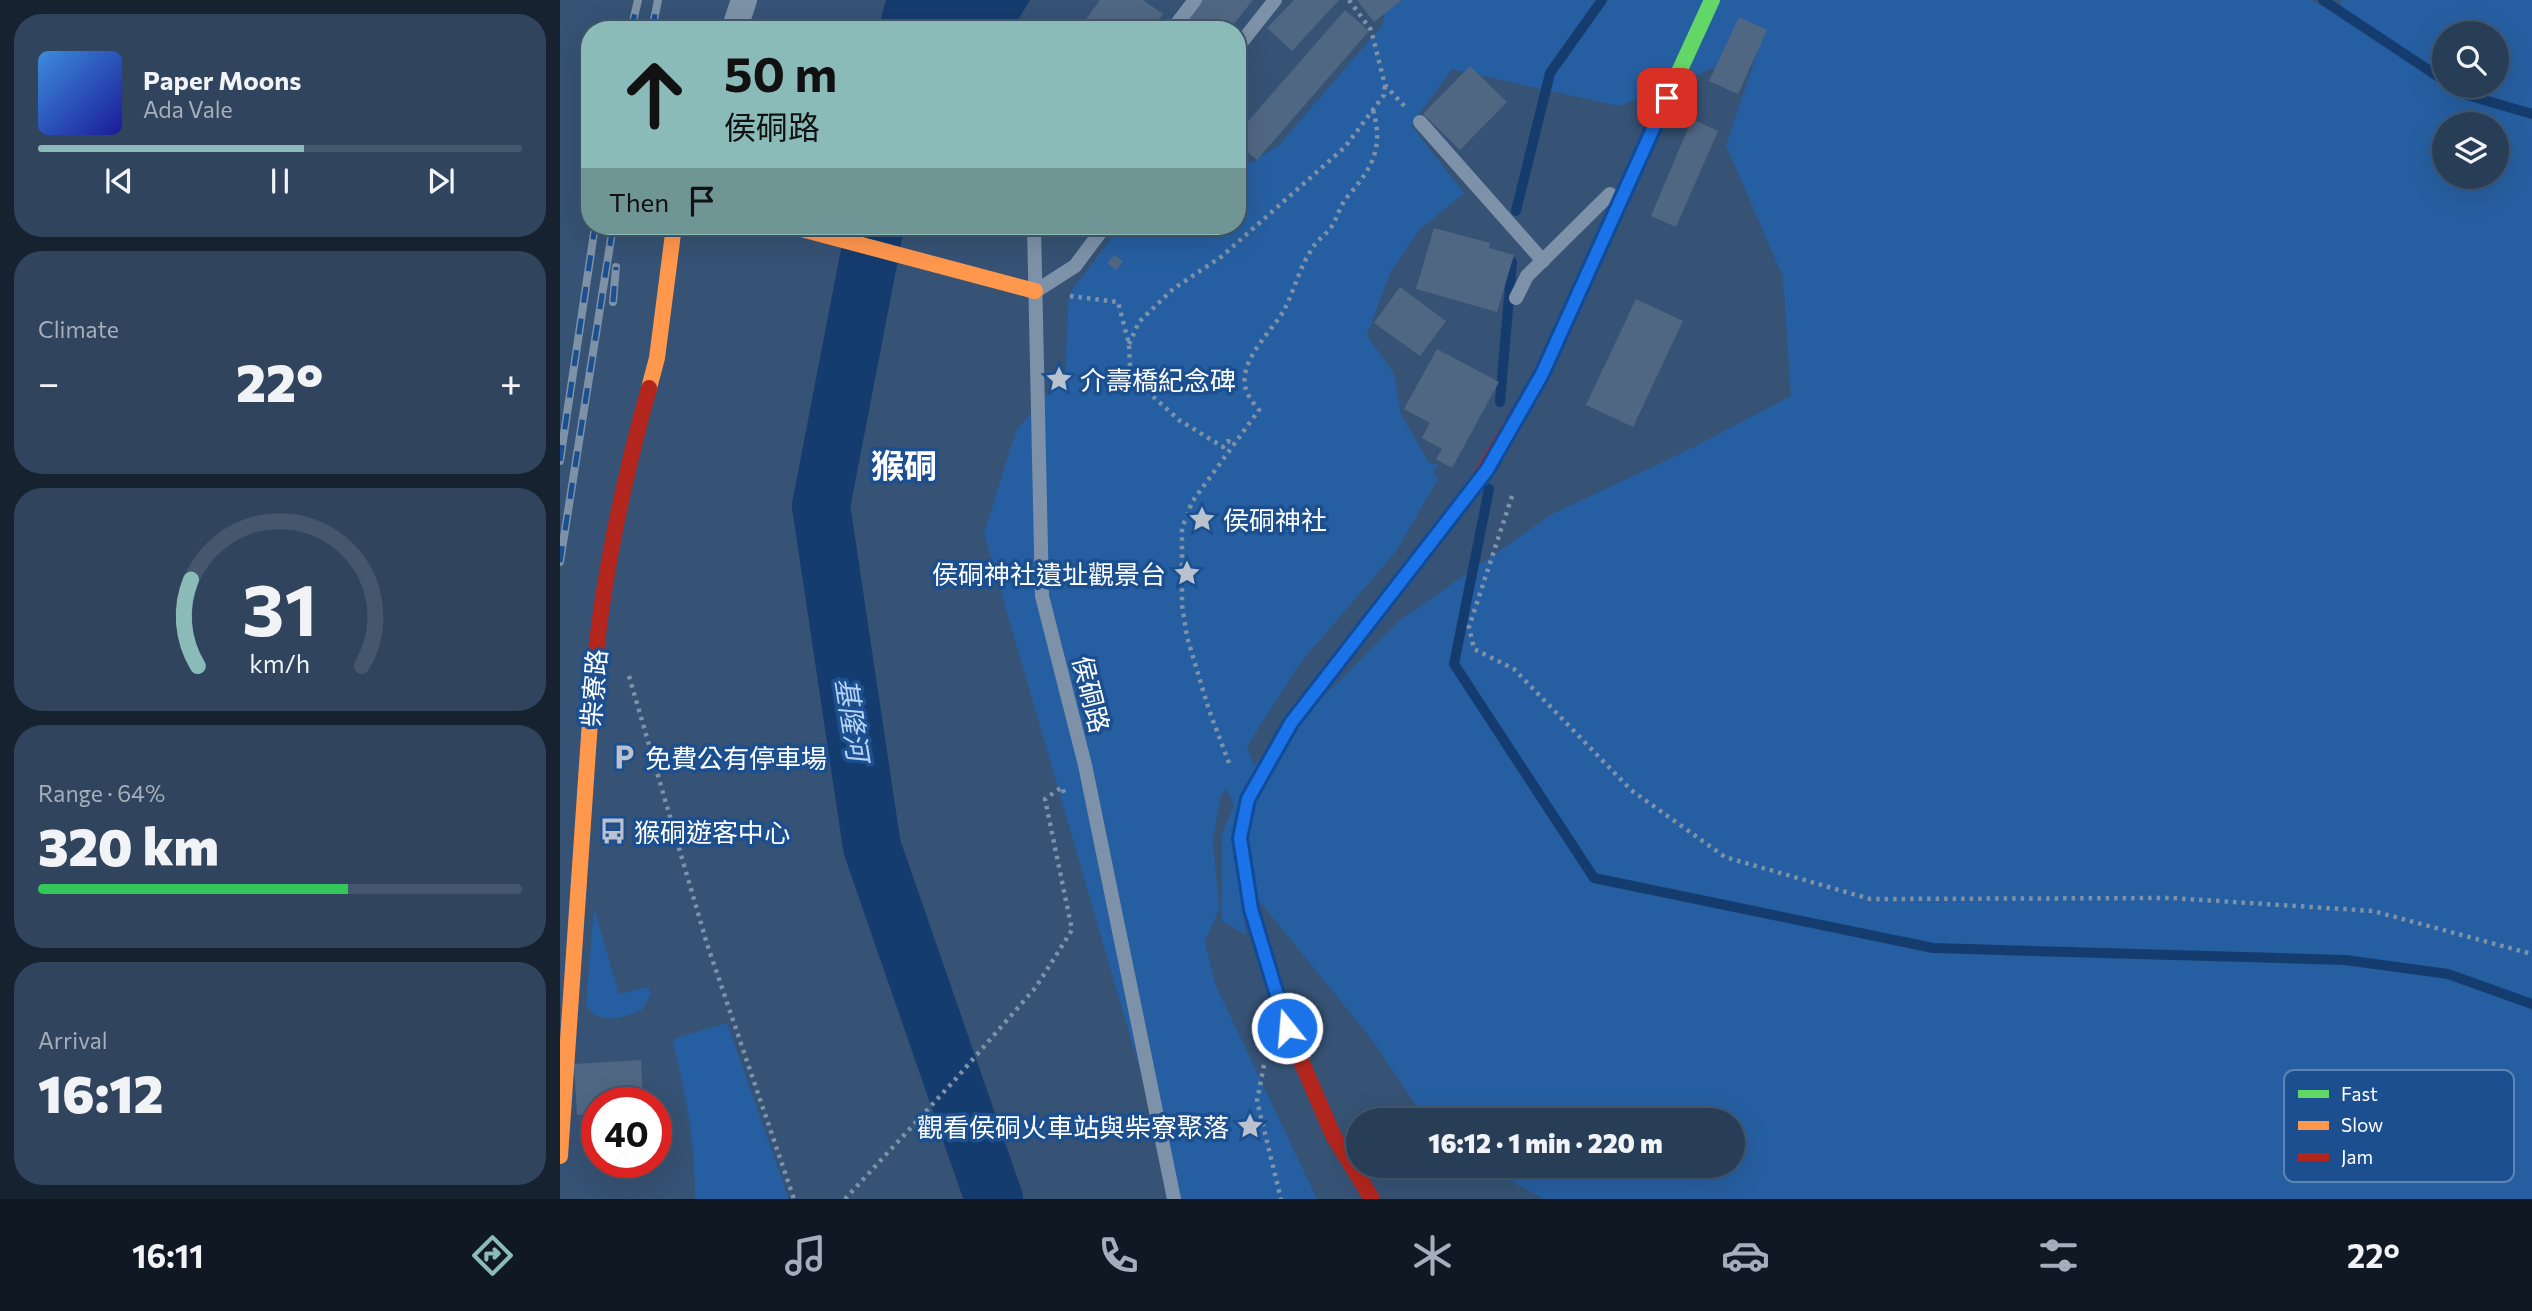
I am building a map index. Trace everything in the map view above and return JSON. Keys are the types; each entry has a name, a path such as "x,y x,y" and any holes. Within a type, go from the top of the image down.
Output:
{"street":[{"path":"737,21 744,0"},
{"path":"1372,1199 1333,1135 1287,1028 1278,999 1251,909 1240,838 1248,799 1291,723 1487,470 1542,374 1712,0"},
{"name":"柴寮路","path":"560,1156 593,671 621,490 657,358 673,235"},
{"path":"824,235 1035,291"}],"lane":[{"path":"1179,21 1195,0"},
{"path":"1246,37 1275,0"},
{"path":"1420,122 1543,261"},
{"path":"1516,298 1527,276 1634,171"},
{"name":"侯硐路","path":"1034,235 1042,596 1085,765 1174,1199"},
{"path":"1035,291 1075,266 1098,235"}],"path":[{"path":"1246,235 1345,147 1384,95 1385,85 1371,30 1349,0"},
{"path":"1248,799 1230,766 1209,710 1187,637 1182,604 1182,527 1192,502 1235,445 1247,422 1259,410 1245,384 1247,370 1256,349 1292,297 1312,248 1331,227 1346,198 1369,172 1376,156 1377,125 1373,110"},
{"path":"1129,344 1139,323 1164,297 1221,257 1246,235"},
{"path":"1035,291 1118,302 1129,344 1130,367 1137,382 1150,396 1198,432 1212,437 1223,447 1228,441 1235,445"},
{"path":"1513,491 1503,531 1469,627 1474,649 1514,670 1631,789 1725,857 1870,899 2172,898 2373,911 2532,954"},
{"path":"626,665 707,944 794,1199"},
{"path":"845,1199 919,1116 954,1082 1036,987 1072,930 1045,799"},
{"path":"1265,1062 1257,1101 1281,1199"}],"shaded area":[{"path":"886,0 1030,0 1017,21 880,21"},
{"path":"1387,0 2310,0 2339,14 2341,0 2532,0 2532,1199 1544,1199 1506,1178 1745,1178 1745,1108 1418,1108 1370,1037 1238,875 1246,935 1222,921 1222,833 1234,806 1226,788 1220,798 1213,841 1219,909 1205,942 1216,986 1317,1199 1172,1199 1139,1067 984,533 1016,431 1065,372 1069,294 1114,235 1246,235 1246,160 1251,163 1279,145 1382,26","holes":["1758,50 1726,145 1783,277 1791,396 1678,455 1552,514 1399,621 1254,765 1247,747 1301,662 1397,550 1438,479 1433,471 1438,465 1429,463 1401,414 1394,374 1367,335 1390,273 1419,230 1464,193 1411,125 1452,69 1619,106"]},
{"path":"594,908 619,994 648,987 651,994 643,1009 619,1017 604,1018 597,1016 586,1004"},
{"path":"727,1023 789,1199 695,1199 694,1158 689,1120 673,1043 676,1038"}],"building":[{"path":"1100,0 1143,0 1163,14 1158,21 1085,21"},
{"path":"1199,0 1253,0 1236,21 1182,21"},
{"path":"1294,0 1339,0 1292,51 1267,28"},
{"path":"1357,0 1402,0 1374,22"},
{"path":"1345,10 1369,31 1257,160 1246,151 1246,124"},
{"path":"1739,17 1767,30 1738,94 1709,81"},
{"path":"1470,66 1507,102 1460,150 1423,114"},
{"path":"1692,119 1718,131 1676,227 1651,216"},
{"path":"1434,228 1490,243 1489,248 1514,255 1497,312 1416,289"},
{"path":"1114,255 1123,261 1116,270 1107,263"},
{"path":"1400,287 1446,321 1420,356 1374,323"},
{"path":"1636,299 1683,321 1633,427 1586,405"},
{"path":"1437,349 1499,382 1452,468 1436,459 1442,449 1422,438 1430,423 1404,409"},
{"path":"641,1060 642,1087 581,1087 581,1115 577,1115 574,1064"}],"waterway":[{"path":"1516,211 1550,73 1602,0"},
{"path":"2323,0 2432,72"},
{"path":"2477,98 2532,114"},
{"name":"基隆河","path":"873,235 821,506 872,847 994,1199"},
{"path":"1500,402 1512,262"},
{"path":"1489,489 1454,664 1594,878 1933,948 2345,960 2448,974 2532,1004"}],"railway":[{"path":"633,21 638,0"},
{"path":"654,21 658,0"},
{"path":"560,461 594,235"},
{"path":"560,562 612,235"},
{"path":"613,302 616,267"}],"traffic: fast":[{"path":"1667,98 1712,0"}],"traffic: slow":[{"path":"649,388 657,358 673,235"},
{"path":"824,235 1035,291"},
{"path":"1261,941 1251,910 1240,838 1248,799 1291,723 1477,482"},
{"path":"560,1156 591,707"}],"traffic: jam":[{"path":"1477,482 1542,374 1667,98"},
{"path":"591,707 599,626 612,546 649,388"},
{"path":"1261,941 1287,1028 1333,1135 1372,1199"}],"place":[{"name":"介壽橋紀念碑","path":"1059,379"},
{"name":"侯硐神社","path":"1202,519"},
{"name":"侯硐神社遺址觀景台","path":"1187,573"},
{"name":"免費公有停車場","path":"624,757"},
{"name":"猴硐遊客中心","path":"613,831"},
{"name":"觀看侯硐火車站與柴寮聚落","path":"1250,1126"}],"district":[{"name":"猴硐","path":"904,464"}],"route":[{"path":"1287,1028 1251,909 1240,838 1248,799 1291,723 1487,470 1542,374 1667,98"}]}
